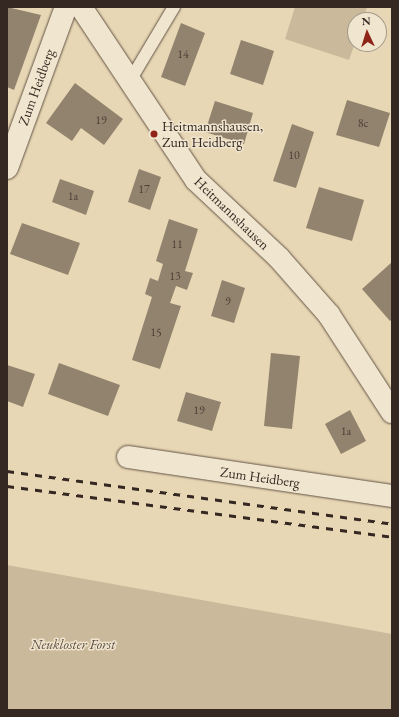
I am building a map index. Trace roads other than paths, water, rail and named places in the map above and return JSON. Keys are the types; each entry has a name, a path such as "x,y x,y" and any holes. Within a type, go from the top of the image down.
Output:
{"street":[{"name":"Zum Heidberg","path":"7,168 66,7"},
{"name":"Heitmannshausen","path":"81,7 131,79 196,180 278,258 329,315 392,412"},
{"name":"Zum Heidberg","path":"128,457 392,496"}],"lane":[{"path":"131,79 174,7"}],"railway":[{"path":"7,471 392,524"},
{"path":"7,486 392,537"}],"place":[{"name":"Heitmannshausen, Zum Heidberg","path":"154,134"}],"park label":[{"name":"Neukloster Forst","path":"73,644"}]}
